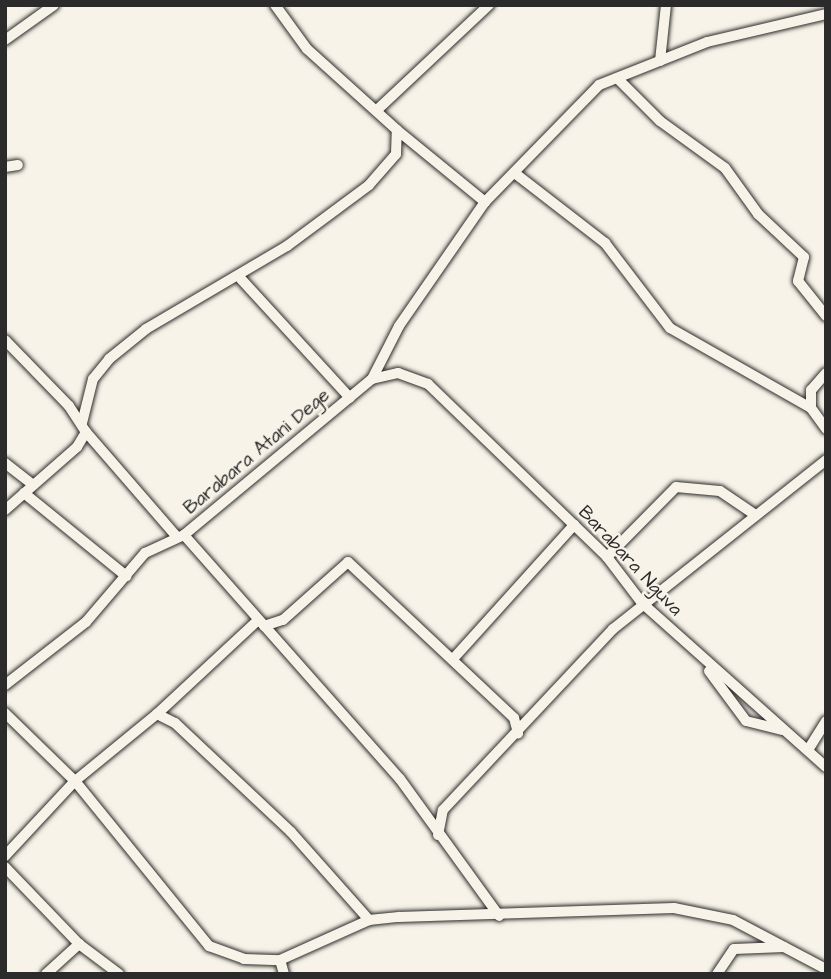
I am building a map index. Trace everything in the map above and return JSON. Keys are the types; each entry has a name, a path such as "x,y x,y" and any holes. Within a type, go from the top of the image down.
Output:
{"street":[{"path":"5,40 54,5"},
{"path":"275,5 307,49 397,130 485,202"},
{"path":"376,110 489,5"},
{"path":"660,61 666,5"},
{"path":"372,379 412,306 485,202 516,174 578,103 617,78 707,41 826,13"},
{"path":"617,78 660,121 726,168 758,214 804,257 798,281 826,316"},
{"path":"5,510 77,447 84,427 90,385 109,359 146,329 241,279 369,185 396,154 397,130"},
{"path":"5,167 18,165"},
{"path":"516,174 605,243 670,328 811,408 826,429"},
{"path":"241,279 350,398"},
{"path":"5,340 400,779 499,916"},
{"name":"Barabara Nguva","path":"372,379 398,373 428,384 607,557 642,603 705,662 826,766"},
{"path":"811,408 811,390 826,373"},
{"name":"Barabara Atani Dege","path":"5,685 86,622 145,553 180,536 372,379"},
{"path":"438,835 443,810 642,603 826,460"},
{"path":"5,463 28,488 125,576"},
{"path":"607,557 676,487 720,491 754,514"},
{"path":"453,659 575,525"},
{"path":"5,856 75,781 260,624 283,620 348,562 514,718 518,733"},
{"path":"705,662 746,720 786,732"},
{"path":"5,713 75,781 209,946 244,959 280,960 369,920 674,908 733,920 826,969"},
{"path":"156,714 175,723 291,832 369,920"},
{"path":"514,718 529,721"},
{"path":"808,750 826,721"},
{"path":"5,867 79,944 119,974"},
{"path":"46,974 79,944"},
{"path":"717,974 734,949 786,947"},
{"path":"280,960 284,974"}]}
